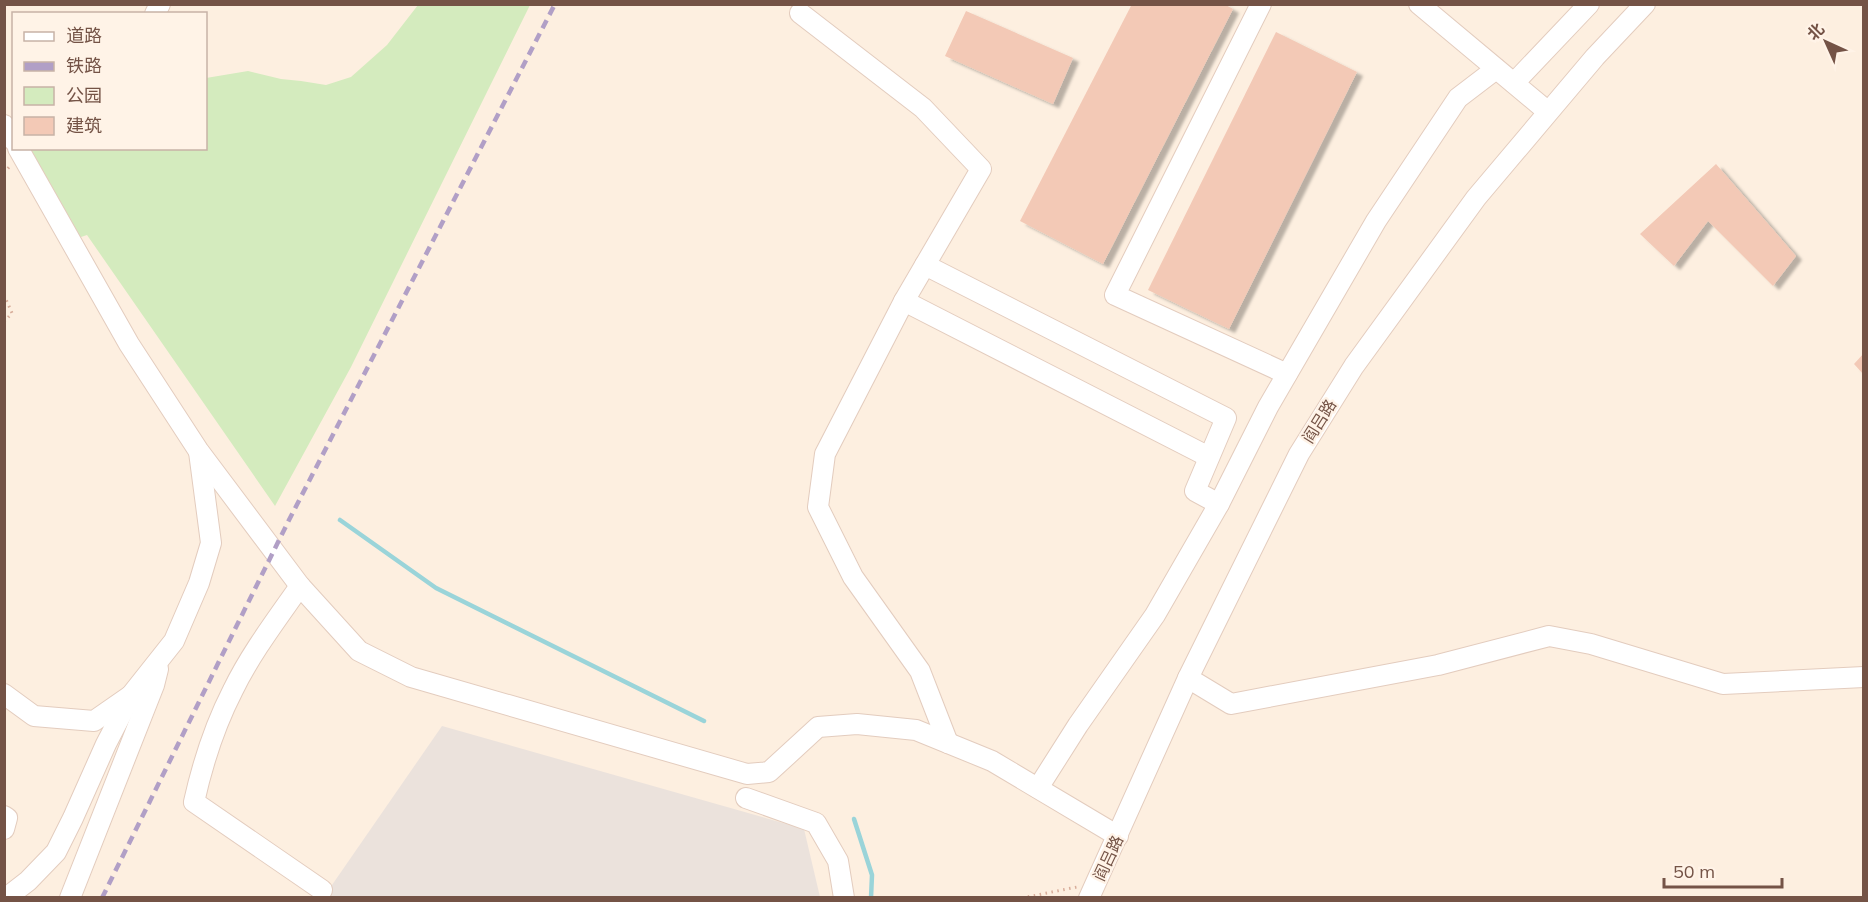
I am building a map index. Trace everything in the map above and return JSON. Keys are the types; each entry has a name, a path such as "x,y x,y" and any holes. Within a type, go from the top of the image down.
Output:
{"street":[{"path":"1261,4 1115,295 1287,374"},
{"path":"1419,4 1547,111"},
{"path":"1514,83 1589,4"},
{"name":"阎吕路","path":"1092,890 1188,678 1299,454 1354,366 1476,198 1547,111 1645,4"},
{"path":"800,13 923,108 981,169 904,301 825,454 818,507 853,577 920,671 948,743"},
{"path":"1038,788 1078,725 1155,615 1219,504 1287,374 1376,221 1458,98 1496,69"},
{"path":"21,150 129,344 198,450 300,586 359,651 411,677 747,774 769,772 818,727 857,723 916,730 992,761 1118,836"},
{"path":"925,265 1226,418 1195,491 1219,504"},
{"path":"904,301 1209,457"},
{"path":"6,897 28,882 56,852 132,694 174,641 199,583 211,543 198,450"},
{"path":"300,586 269,630 233,690 200,771 194,802 322,890"},
{"path":"1188,678 1231,704 1438,665 1549,636 1591,644 1723,684 1863,677"},
{"path":"70,897 154,685 161,658"},
{"path":"4,694 34,716 94,721 132,694"},
{"path":"746,798 816,823 838,861 844,897"},
{"path":"4,816 6,818 4,829"}],"path":[{"path":"4,295 12,313 4,322"},
{"path":"1022,897 1092,890"}],"shaded area":[{"path":"442,726 804,829 820,897 323,898"}],"green space":[{"path":"418,5 530,5 351,367 275,506 87,235 66,242 15,150 207,150 207,78 248,71 281,79 326,85 351,77 387,45"}],"building":[{"path":"1132,4 1224,4 1233,9 1103,264 1020,221"},
{"path":"966,11 1073,58 1053,104 945,56"},
{"path":"1276,32 1357,72 1229,329 1148,290"},
{"path":"1716,164 1796,256 1773,286 1708,221 1674,266 1640,234"},
{"path":"1864,353 1864,375 1854,364"}],"waterway":[{"path":"340,520 436,588 704,721"},
{"path":"854,819 872,875 871,898"}],"railway":[{"path":"102,898 289,520 555,4"}]}
